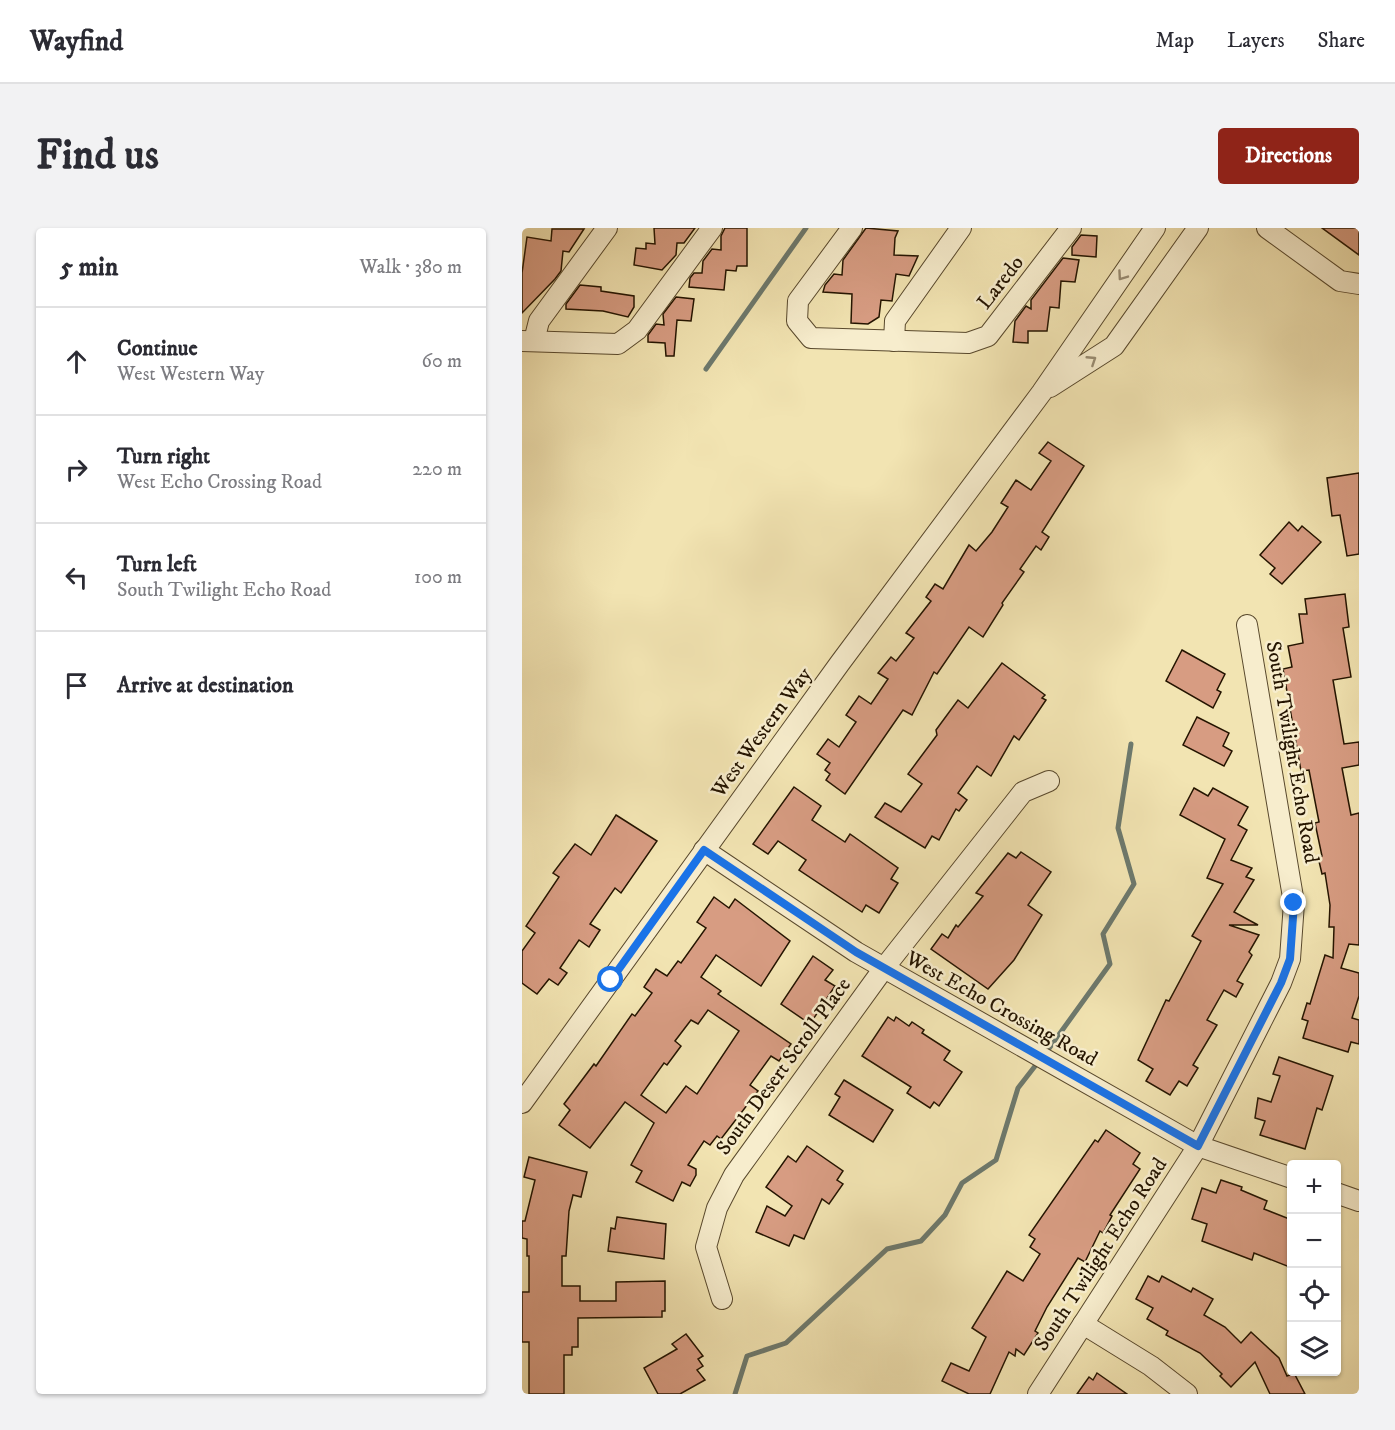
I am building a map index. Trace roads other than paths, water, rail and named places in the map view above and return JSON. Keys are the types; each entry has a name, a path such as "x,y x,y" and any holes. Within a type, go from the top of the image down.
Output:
{"street":[{"path":"607,228 539,321 528,341 618,344 637,330 712,228"},
{"path":"852,228 798,301 797,321 811,338 894,341 895,321 962,228"},
{"name":"Laredo","path":"894,341 968,343 988,336 1071,228"},
{"name":"West Western Way","path":"522,1103 704,850 1042,392 1155,228"},
{"name":"West Western Way","path":"1042,392 1114,346 1198,228"},
{"path":"1267,228 1340,281 1359,284"},
{"name":"South Twilight Echo Road","path":"1038,1394 1198,1146 1281,983 1290,959 1294,903 1247,625"},
{"name":"South Desert Scroll Place","path":"722,1299 706,1247 722,1200 734,1174 884,968 1023,792 1049,781"},
{"name":"West Echo Crossing Road","path":"704,850 884,968 1198,1146 1287,1176"},
{"path":"1341,1195 1359,1201"},
{"path":"1083,1324 1151,1366 1187,1394"}],"waterway":[{"path":"706,369 806,228"},
{"path":"1045,1054 1110,964 1103,934 1134,884 1118,828 1131,744"},
{"path":"735,1394 747,1356 786,1343 887,1249 921,1241 945,1215 962,1183 996,1160 1018,1088 1039,1061"}]}
